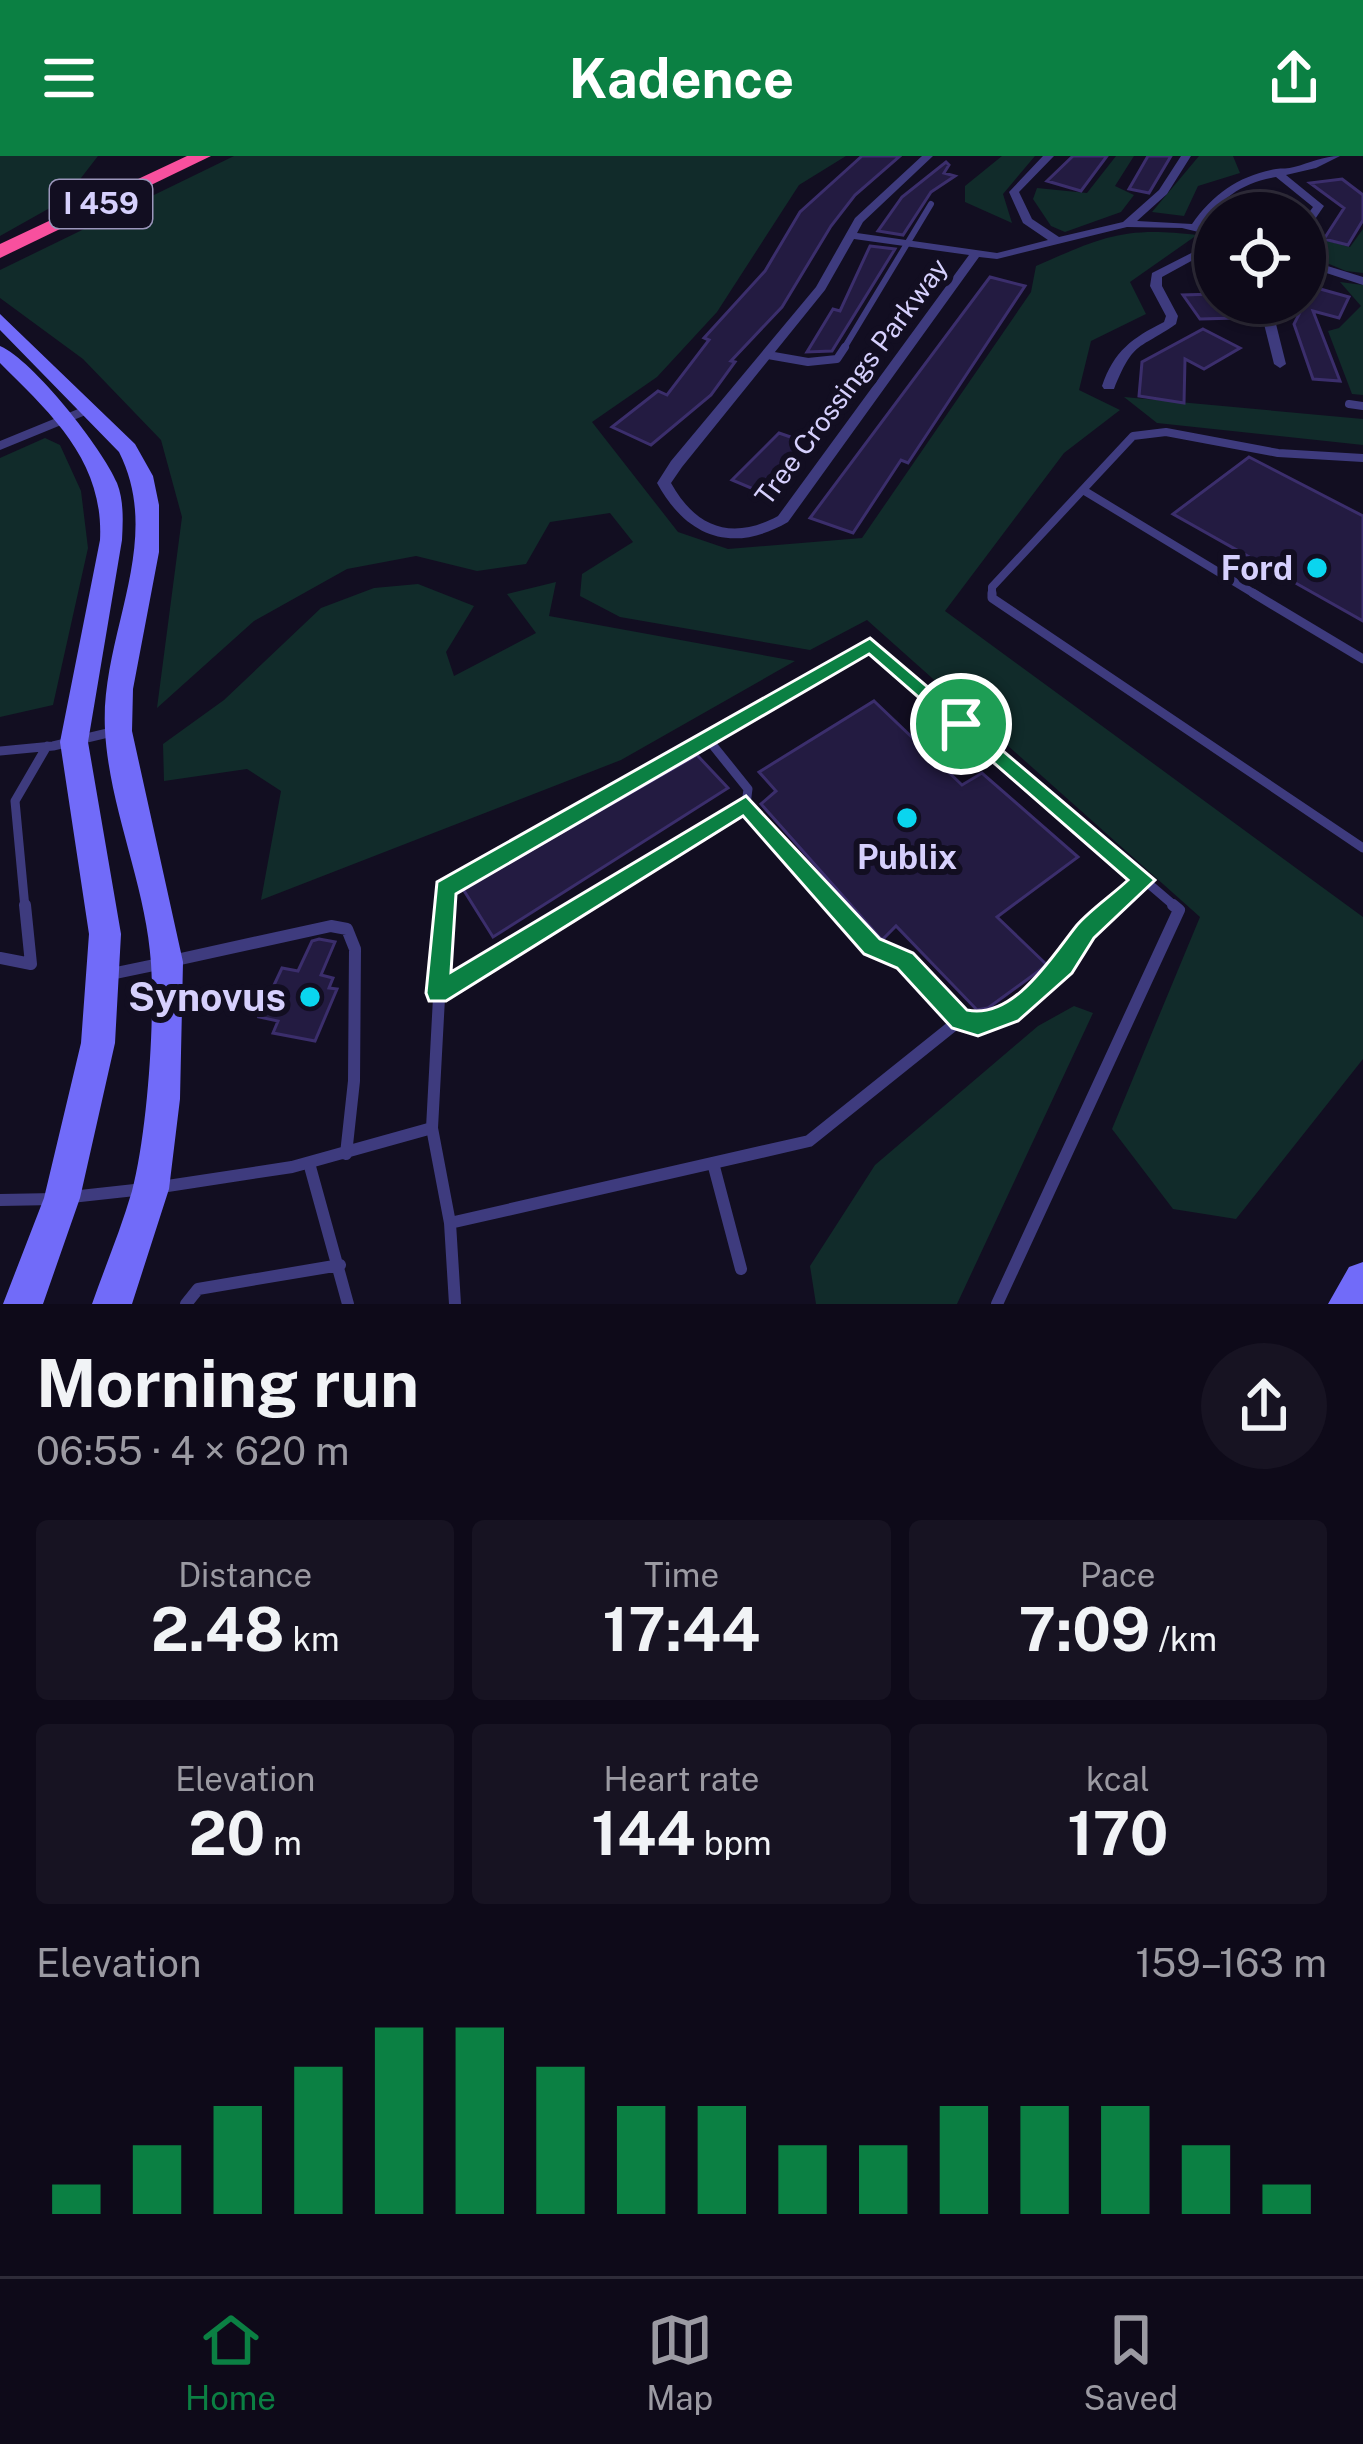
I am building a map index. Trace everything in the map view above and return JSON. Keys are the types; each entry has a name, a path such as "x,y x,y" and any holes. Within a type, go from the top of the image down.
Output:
{"highway":[{"name":"I 459","path":"0,252 202,156"}],"street":[{"name":"Tree Crossings Parkway","path":"928,156 880,196 850,235 821,288 664,483 691,520 743,537 783,520 974,256"},
{"path":"1049,156 1014,193 1027,221 1059,242"},
{"name":"Tree Crossings Parkway","path":"1126,224 1163,192 1186,156"},
{"path":"1218,192 1256,173 1335,156"},
{"path":"1244,163 1256,173"},
{"path":"1276,172 1301,192"},
{"name":"Tree Crossings Parkway","path":"850,235 997,256 1126,224 1194,228"},
{"path":"1108,386 1117,358 1132,343 1170,324 1172,316 1156,286 1156,274 1194,255"},
{"path":"1326,269 1363,281"},
{"path":"0,319 74,415 107,484 112,509 111,540 61,744 105,934 98,1043 62,1198 22,1304"},
{"path":"1270,324 1280,364"},
{"path":"0,352 74,415 128,449 142,476 148,506 146,552 118,731 167,962 163,1099 151,1189 112,1304"},
{"path":"0,446 74,415"},
{"path":"1348,1304 1363,1281"}],"lane":[{"path":"768,355 808,362 837,359 871,310 904,244 931,204"},
{"path":"1348,404 1363,406"},
{"path":"1363,458 1278,453 1149,433 1133,436 992,587 992,598 1363,848"},
{"path":"1082,490 1363,659"},
{"path":"455,1304 450,1223 432,1128 445,889 870,645 1178,910 997,1304"},
{"path":"0,751 118,731"},
{"path":"707,738 748,789 746,804 872,946 905,960 960,1020 978,1024 1010,1013 1064,966 1086,931 1144,880"},
{"path":"0,958 31,964 15,801 61,744"},
{"path":"437,993 746,804"},
{"path":"102,976 331,926 347,929 355,949 346,1154"},
{"path":"450,1223 809,1141 960,1020"},
{"path":"0,1201 151,1189 308,1163 432,1128"},
{"path":"308,1163 348,1304"},
{"path":"713,1163 741,1269"},
{"path":"186,1304 199,1289 340,1265"}],"green space":[{"path":"0,156 98,156 64,200 0,236"},
{"path":"234,156 846,156 799,185 717,312 657,377 592,422 678,532 728,549 862,538 1031,292 1036,266 1114,236 1194,235 1130,282 1146,314 1091,341 1079,390 1120,410 1064,453 945,611 1363,917 1363,1059 1236,1219 1173,1209 1112,1129 1200,917 867,620 810,650 620,617 580,596 582,574 633,542 610,513 550,522 526,564 477,571 416,556 347,569 254,621 157,708 182,517 161,440 83,359 0,298 0,270"},
{"path":"1002,156 1035,156 1003,194 1012,223 965,202 965,186"},
{"path":"1116,156 1134,156 1115,186 1134,195 1121,212 1065,232 1051,226 1033,199 1037,188 1087,193"},
{"path":"1199,156 1233,156 1240,173 1198,186 1184,216 1152,212"},
{"path":"1363,229 1363,273 1326,263 1326,241 1350,247"},
{"path":"1340,282 1363,285 1363,395 1352,394 1328,331 1339,328 1361,306"},
{"path":"1124,397 1363,419 1363,445 1157,423"},
{"path":"45,438 60,445 81,491 88,548 53,705 0,717 0,458"},
{"path":"556,582 549,616 795,661 621,760 261,900 281,791 247,769 164,781 163,744 224,700 321,608 374,588 418,584 474,606 446,652 454,676 536,633 507,594"},
{"path":"1074,1006 1093,1013 957,1304 816,1304 810,1266 875,1165 1038,1026"}],"building":[{"path":"862,156 900,156 855,195 782,307 731,361 735,362 711,395 651,445 612,427 658,391 667,395 709,340 704,338 765,271 800,212"},
{"path":"1073,156 1107,156 1081,191 1047,181"},
{"path":"1148,156 1171,156 1149,193 1129,189"},
{"path":"946,162 944,173 955,176 931,192 903,235 878,231 902,197"},
{"path":"1342,179 1363,195 1363,220 1348,245 1326,240 1344,208 1310,183"},
{"path":"870,246 895,249 832,351 807,352 833,309 840,311"},
{"path":"990,277 1025,286 908,463 901,460 853,533 810,518"},
{"path":"1326,291 1349,297 1339,318 1326,314"},
{"path":"1294,324 1318,324 1340,381 1313,379"},
{"path":"1203,329 1240,348 1204,369 1185,359 1184,403 1139,396 1142,362"},
{"path":"779,433 805,442 758,491 732,480"},
{"name":"Ford","path":"1249,457 1363,516 1363,621 1173,514"},
{"path":"874,701 962,785 982,773 1078,857 997,917 1047,965 988,1008 977,1010 896,926 882,940 761,804 776,791 759,772"},
{"path":"697,755 728,788 493,937 463,889"},
{"path":"312,941 335,942 321,975 333,978 329,988 337,989 315,1041 273,1033 278,1021 259,1017 282,968 298,971"}],"place":[{"name":"Ford","path":"1317,568"},
{"name":"Publix","path":"907,818"},
{"name":"Synovus","path":"310,997"}],"route":[{"path":"870,645 961,724 1144,880 1086,931 1064,966 1010,1013 978,1024 960,1020 905,960 872,946 746,804 437,993 445,889 870,645"}]}
